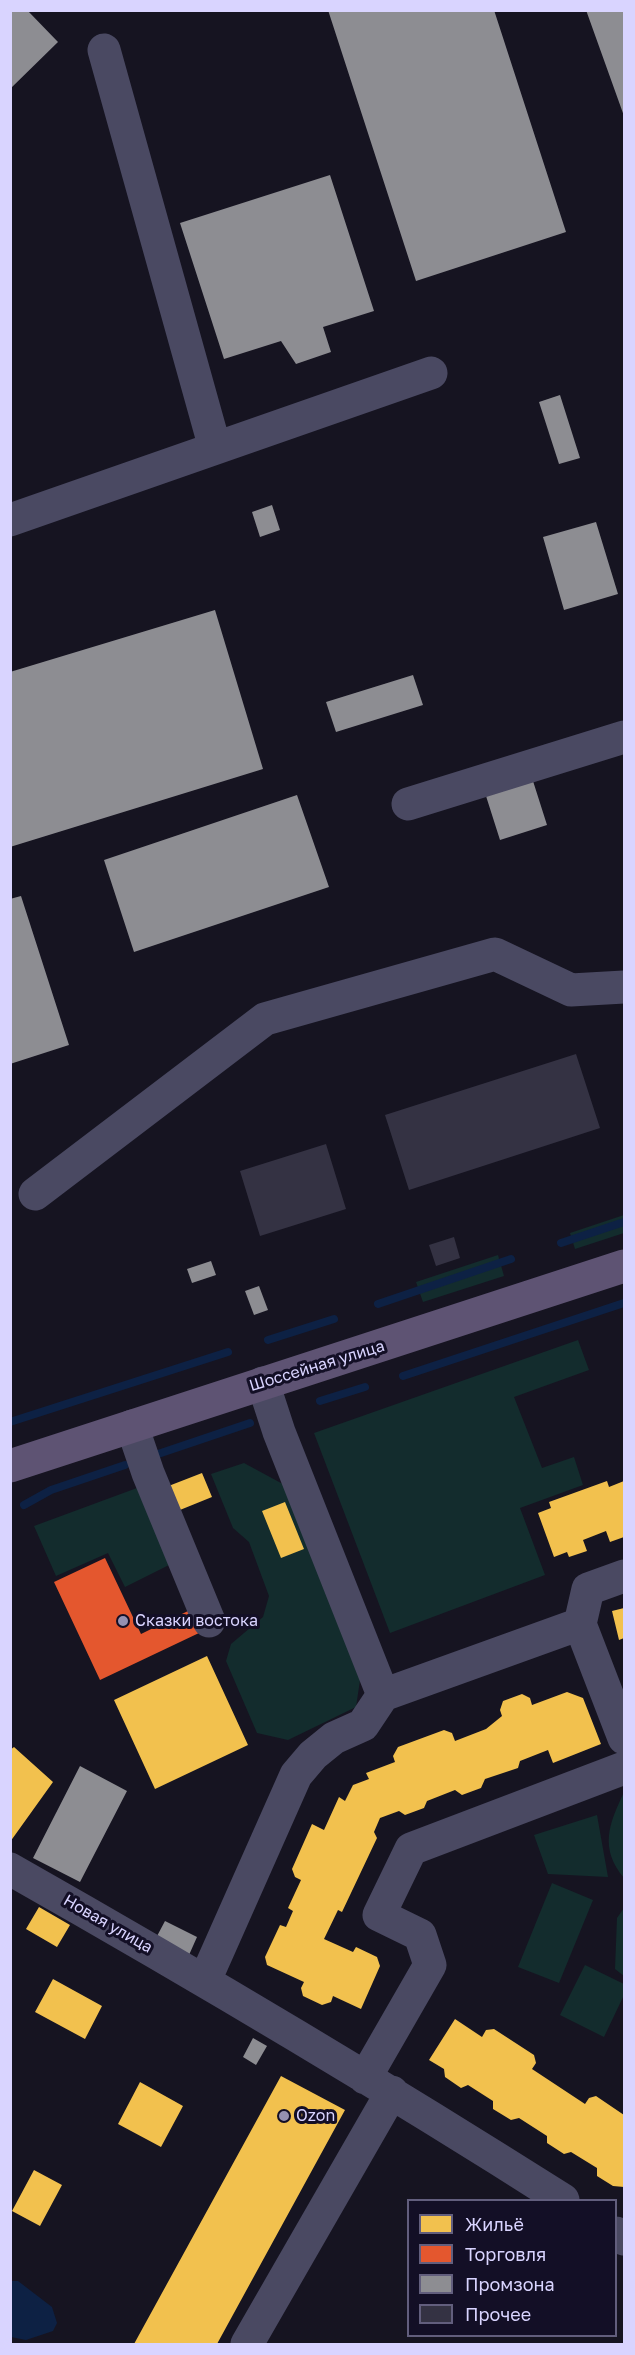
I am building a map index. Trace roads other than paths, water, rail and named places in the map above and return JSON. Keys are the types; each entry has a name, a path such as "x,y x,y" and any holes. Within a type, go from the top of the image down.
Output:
{"main road":[{"name":"Шоссейная улица","path":"10,1466 624,1266"}],"street":[{"path":"104,50 215,448"},
{"path":"10,520 431,373"},
{"path":"408,804 624,737"},
{"path":"35,1194 265,1019 495,954 571,990 624,987"},
{"path":"263,1383 279,1432 383,1695"},
{"path":"132,1426 147,1473 209,1621"},
{"path":"624,1576 588,1589 580,1624 624,1738"},
{"path":"205,1980 297,1775 313,1755 334,1738 363,1725 383,1695 580,1624"},
{"path":"247,2344 379,2085 430,1965 420,1935 379,1915 411,1850 624,1768"},
{"name":"Новая улица","path":"10,1869 205,1980 561,2199"}],"water":[{"path":"11,2281 18,2281 52,2307 57,2323 53,2331 26,2340 11,2337"}],"waterway":[{"path":"561,1243 624,1222"},
{"path":"378,1304 511,1259"},
{"path":"403,1376 624,1303"},
{"path":"268,1340 334,1319"},
{"path":"10,1422 228,1352"},
{"path":"320,1401 365,1387"},
{"path":"158,1454 250,1423"},
{"path":"24,1505 51,1490 125,1465"}],"place":[{"name":"Сказки востока","path":"123,1621"},
{"name":"Ozon","path":"284,2116"}]}
